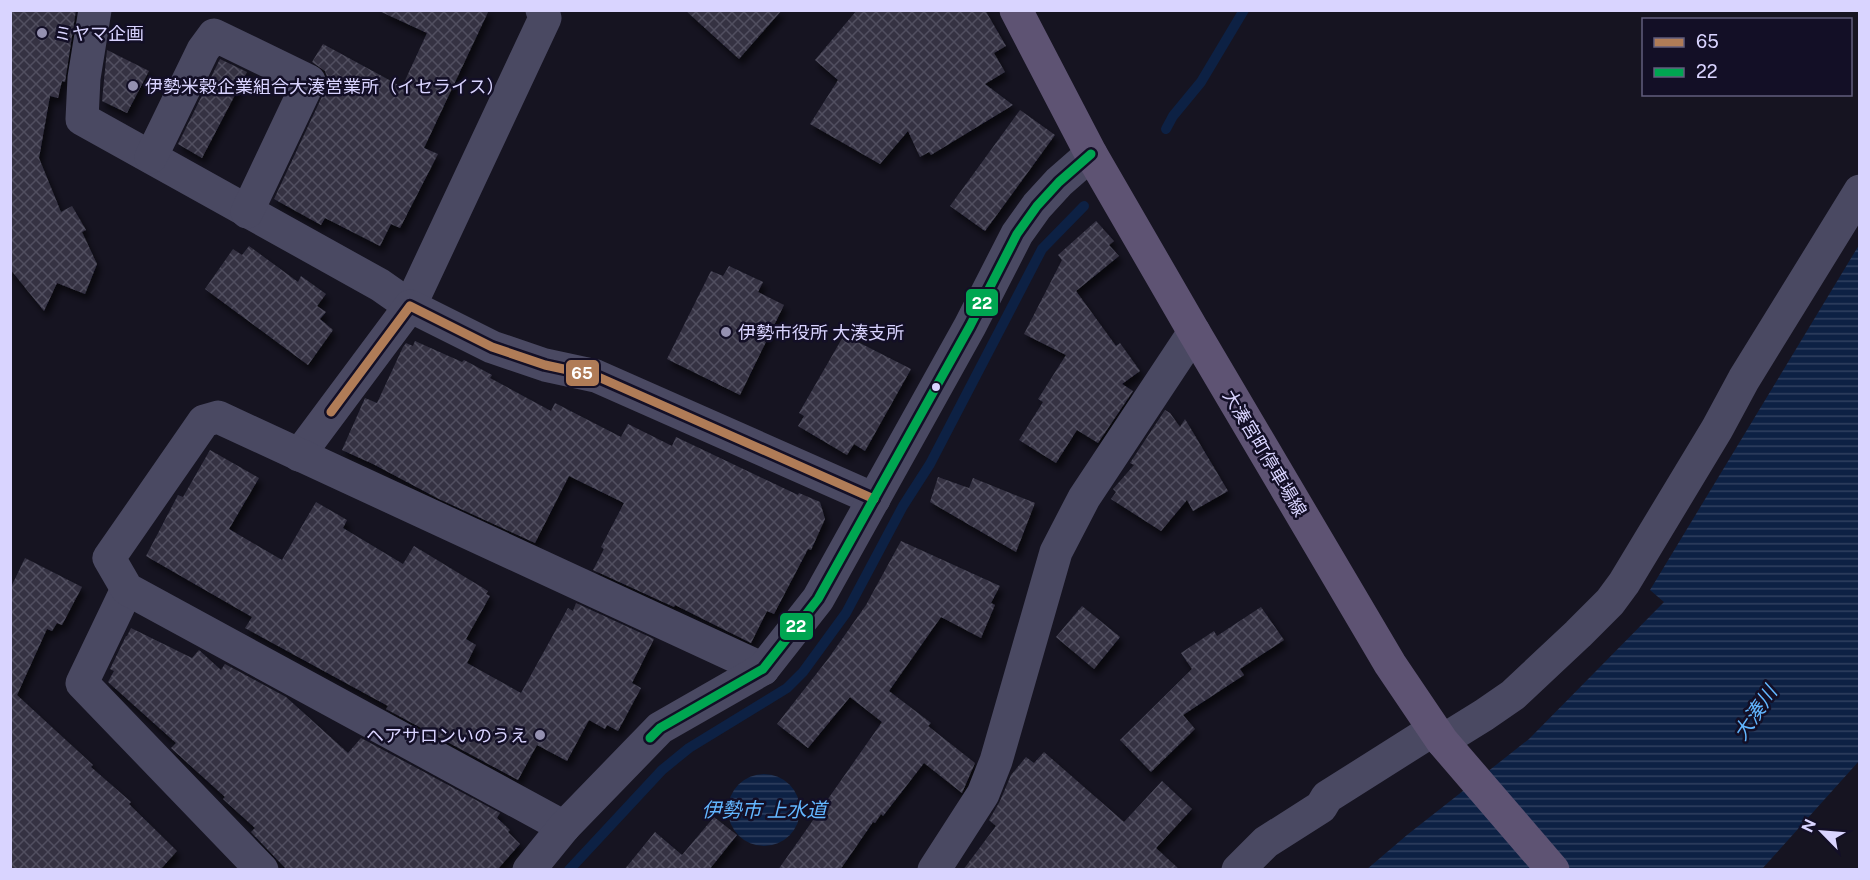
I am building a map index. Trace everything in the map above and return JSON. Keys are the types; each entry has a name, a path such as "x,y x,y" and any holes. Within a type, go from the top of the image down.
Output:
{"main road":[{"name":"大湊宮町停車場線","path":"1016,10 1091,154 1390,664 1440,739 1553,870"}],"street":[{"path":"95,10 84,78 82,119 380,285 410,306 492,347 544,365 596,376 874,499"},
{"path":"299,455 410,306 545,18 542,10"},
{"path":"150,157 203,50 213,35 309,81 247,212"},
{"path":"529,870 564,827 660,728 763,669 818,599 970,326 1017,234 1037,206 1059,182 1091,154"},
{"path":"1238,870 1266,842 1321,807 1327,797 1484,716 1513,695 1610,602 1718,429 1744,379 1860,191"},
{"path":"934,870 983,794 996,761 1056,552 1084,498 1194,332"},
{"path":"564,827 127,589 109,558 204,421 218,417 763,669"},
{"path":"127,589 82,683 262,870"}],"water":[{"name":"大湊川","path":"1859,245 1859,761 1762,869 1366,870 1529,739 1664,602 1650,590"},
{"name":"伊勢市 上水道","path":"771,774 790,784 798,796 800,810 798,824 790,836 778,844 757,846 738,836 730,824 728,803 738,784 750,776"}],"building":[{"path":"10,10 76,10 65,82 62,81 58,98 50,96 39,158 61,212 72,206 86,230 82,232 97,264 85,294 57,283 44,311 10,269"},
{"path":"377,10 489,10 424,148 438,154 400,228 391,224 380,246 325,218 321,225 274,199 326,88 328,79 325,71 312,62 323,44 402,87 427,33"},
{"path":"685,10 782,10 739,59"},
{"path":"857,10 985,10 1006,46 994,53 1005,72 985,84 1013,105 931,155 929,152 920,157 908,131 880,164 810,124 838,80 815,60"},
{"name":"伊勢米穀企業組合大湊営業所（イセライス）","path":"107,50 149,71 127,113 102,101"},
{"path":"220,59 247,72 202,158 178,144"},
{"path":"1020,110 1055,135 985,231 950,206"},
{"path":"1096,221 1114,241 1109,245 1119,256 1076,291 1116,346 1120,343 1140,371 1122,384 1133,391 1098,443 1077,430 1056,463 1019,440 1043,402 1038,399 1066,355 1024,334 1062,260 1058,255"},
{"path":"249,246 298,282 301,276 326,294 317,306 326,312 320,319 333,330 308,365 205,289 233,249 242,255"},
{"name":"伊勢市役所 大湊支所","path":"729,266 763,282 758,292 784,305 740,395 667,359 711,271 723,276"},
{"path":"844,335 911,369 865,451 854,444 847,455 798,426 804,416 799,413"},
{"path":"415,341 462,362 464,360 492,375 490,378 551,411 555,403 621,437 628,424 672,446 676,437 798,495 799,493 820,502 825,519 811,550 808,549 774,614 767,611 751,643 675,605 674,607 593,570 604,549 601,547 624,503 569,476 535,543 439,499 342,450 365,398 377,403 403,347 406,343 413,346"},
{"path":"1165,410 1180,427 1185,419 1228,491 1193,511 1187,500 1161,531 1111,499 1116,492 1113,489 1134,465 1130,463"},
{"path":"210,450 259,478 229,529 282,560 316,502 347,520 343,528 403,564 414,546 488,591 486,594 490,596 466,639 476,645 467,663 521,693 568,608 573,611 576,603 654,639 632,683 641,688 618,731 607,725 605,729 589,720 567,761 537,745 518,780 386,709 388,706 245,628 252,617 146,556 178,495 183,497"},
{"path":"938,477 969,488 973,478 1035,503 1016,552 930,502"},
{"path":"901,541 1000,586 991,603 995,605 981,638 941,617 889,691 931,723 928,726 975,763 962,793 924,763 883,816 881,814 875,823 873,822 840,870 778,870 882,722 850,697 808,748 777,724 828,659 866,605"},
{"path":"25,558 82,587 62,625 57,623 52,631 47,629 17,695 93,765 91,767 131,802 129,804 177,851 160,870 10,870 11,587"},
{"path":"1082,606 1120,637 1094,669 1056,637"},
{"path":"1261,607 1284,640 1240,669 1244,675 1183,715 1195,729 1151,772 1120,740 1192,669 1181,653 1214,631 1217,636"},
{"path":"131,628 192,658 199,650 221,670 225,664 286,697 348,753 361,738 500,813 497,818 520,844 497,870 287,870 251,832 255,828 171,748 176,743 108,682 114,671 110,669"},
{"path":"1044,752 1124,822 1162,781 1192,809 1156,848 1180,870 963,870 996,826 989,820 1011,775 1026,757 1034,763"},
{"path":"714,817 737,835 709,870 624,870 655,832 682,855"}],"waterway":[{"path":"1166,129 1173,116 1201,82 1244,10"},
{"path":"569,870 662,770 689,748 787,688 803,672 846,613 903,506 930,464 1042,249 1084,206"}],"transit line":[{"name":"22","path":"650,738 660,728 763,669 818,599 970,326 1017,234 1037,206 1059,182 1091,154"},
{"name":"65","path":"331,412 410,306 492,347 545,365 596,376 874,499"}],"place":[{"name":"ミヤマ企画","path":"42,33"},
{"name":"伊勢米穀企業組合大湊営業所（イセライス）","path":"133,86"},
{"name":"伊勢市役所 大湊支所","path":"726,332"},
{"name":"ヘアサロンいのうえ","path":"540,735"}]}
